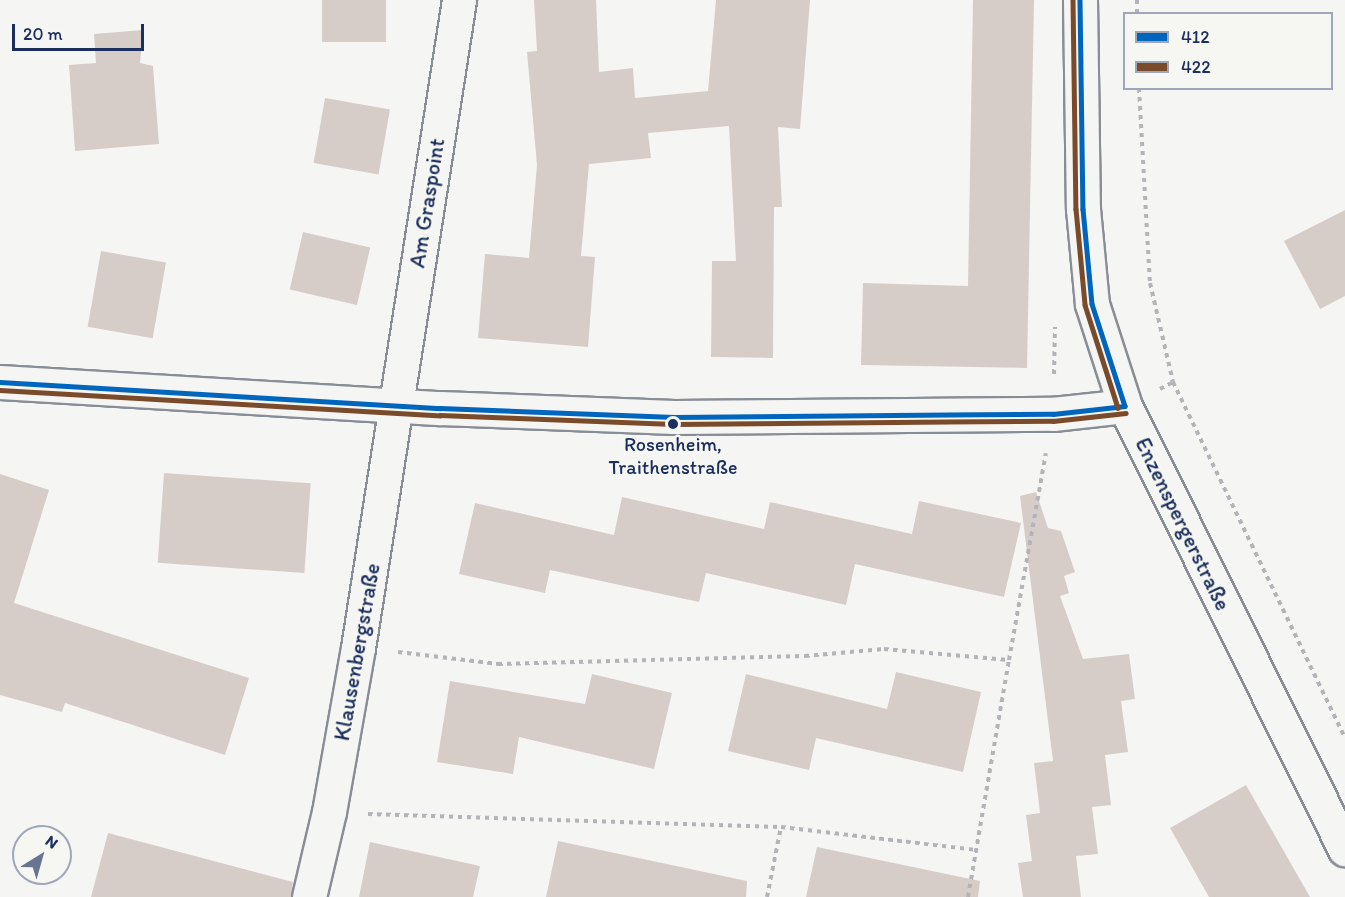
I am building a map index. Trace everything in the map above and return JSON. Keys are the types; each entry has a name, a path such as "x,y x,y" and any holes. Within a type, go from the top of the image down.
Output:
{"street":[{"name":"Am Graspoint","path":"397,406 459,0"},
{"name":"Enzenspergerstraße","path":"1080,0 1083,209 1092,304 1125,406 1345,849"},
{"path":"0,382 397,406 674,417 1053,414 1125,406"},
{"name":"Klausenbergstraße","path":"309,897 329,812 397,406"}],"path":[{"path":"1139,90 1150,283 1173,382 1345,738"},
{"path":"968,897 1053,414 1055,323"},
{"path":"358,648 498,664 805,656 884,648 1009,660"},
{"path":"329,812 781,827 976,850"},
{"path":"767,897 781,827"}],"building":[{"path":"322,0 386,0 386,42 322,42"},
{"path":"534,0 596,0 599,72 633,68 635,98 708,91 716,0 810,0 800,129 778,127 782,207 774,207 773,358 711,357 712,261 736,261 729,126 648,133 651,158 589,164 581,256 595,257 588,347 478,338 485,254 529,258 537,165 527,52 537,51"},
{"path":"973,0 1034,0 1027,368 861,365 863,283 968,286"},
{"path":"143,30 140,63 153,66 159,144 75,151 69,65 96,63 94,34"},
{"path":"325,98 390,109 379,174 314,163"},
{"path":"1345,210 1345,296 1320,309 1284,241"},
{"path":"303,232 370,248 357,305 290,289"},
{"path":"101,251 166,262 153,338 88,327"},
{"path":"164,473 311,483 304,573 158,563"},
{"path":"0,474 49,490 14,603 249,678 225,755 65,703 62,712 0,695"},
{"path":"1036,492 1048,528 1061,531 1075,572 1064,576 1069,593 1060,596 1083,659 1129,654 1135,699 1121,701 1128,752 1105,755 1111,805 1092,807 1098,854 1076,856 1081,897 1023,897 1018,863 1032,861 1026,815 1040,813 1034,763 1053,761 1020,496"},
{"path":"622,497 764,529 770,502 912,534 919,501 1021,523 1004,597 855,564 846,605 706,573 699,602 550,570 545,593 459,574 475,503 614,535"},
{"path":"896,672 981,692 963,772 816,738 809,770 728,751 746,674 887,709"},
{"path":"592,674 672,693 654,769 519,737 513,774 437,762 450,681 585,704"},
{"path":"1246,785 1310,897 1209,897 1170,828"},
{"path":"108,833 293,882 291,897 91,897"},
{"path":"558,841 747,881 746,897 546,897"},
{"path":"370,842 480,866 473,897 359,897"},
{"path":"817,847 980,881 978,897 806,897"}],"transit line":[{"name":"422","path":"1073,0 1076,209 1085,305 1118,408"},
{"name":"412","path":"1080,0 1083,209 1092,304 1125,406"},
{"name":"412","path":"0,382 440,408 674,417 1053,414 1125,406"},
{"name":"422","path":"0,390 440,415 674,424 1053,421 1126,413"}],"place":[{"name":"Rosenheim, Traithenstraße","path":"673,424"}]}
